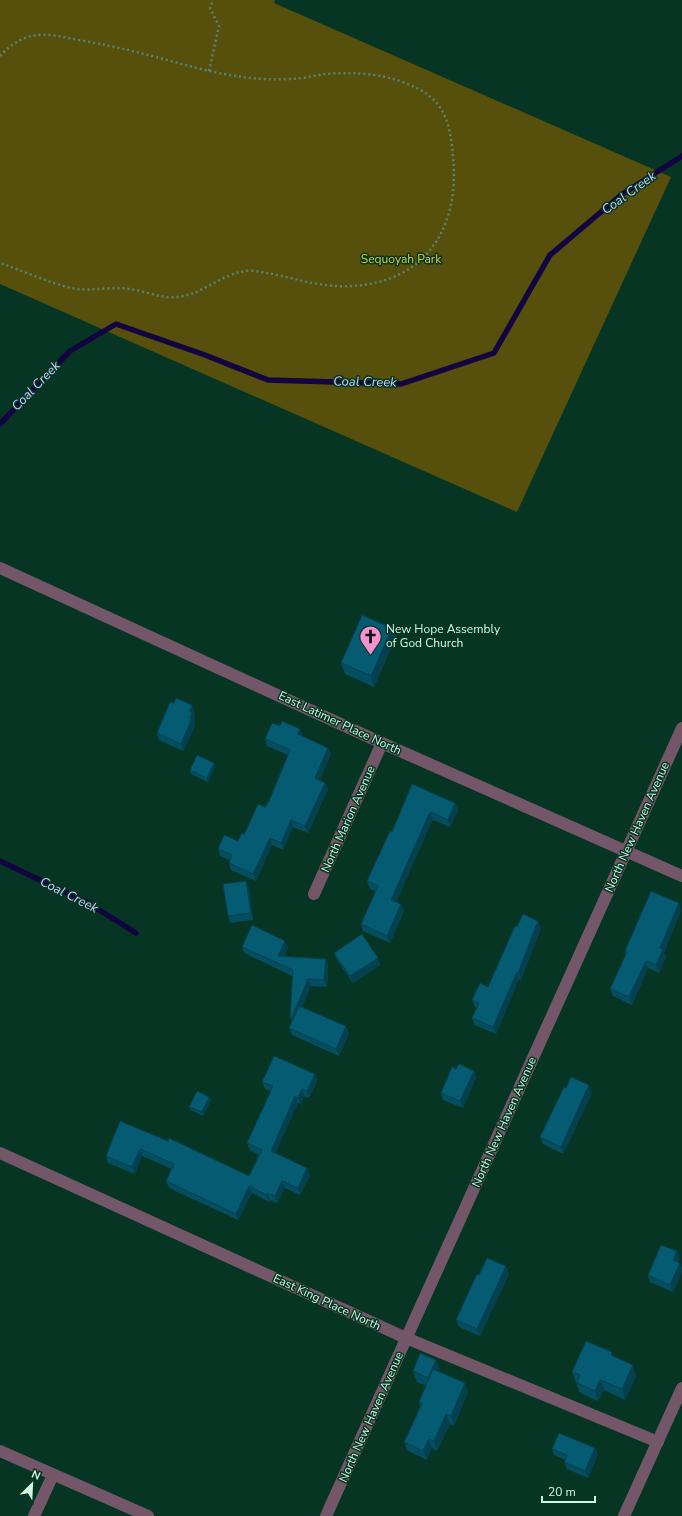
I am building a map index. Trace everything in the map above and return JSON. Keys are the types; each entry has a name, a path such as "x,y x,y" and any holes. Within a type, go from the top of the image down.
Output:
{"street":[{"name":"East Latimer Place North","path":"0,568 382,743 682,876"},
{"name":"North New Haven Avenue","path":"326,1516 682,728"},
{"name":"North Marion Avenue","path":"314,894 382,743"},
{"name":"East King Place North","path":"0,1153 406,1338 658,1442"},
{"path":"624,1516 682,1388"},
{"path":"0,1451 148,1516"},
{"path":"34,1516 52,1475"}],"path":[{"path":"209,71 219,26 210,8 213,0"},
{"path":"0,56 6,49 21,40 32,36 48,34 114,46 209,71 248,79 290,79 329,74 367,74 406,83 428,96 443,109 451,130 455,170 453,197 449,217 427,254 411,269 372,285 334,286 249,270 227,275 190,295 175,298 127,288 73,288 0,263"}],"green space":[{"name":"Sequoyah Park","path":"0,0 275,0 274,3 671,177 517,512 0,284"}],"building":[{"name":"New Hope Assembly of God Church","path":"362,615 392,628 371,676 341,663"},
{"path":"176,698 192,705 190,718 192,718 181,744 157,733 170,702 174,703"},
{"path":"282,721 300,729 298,734 328,748 315,778 325,783 305,826 291,820 281,843 270,838 253,874 229,863 232,855 218,849 224,835 238,841 242,833 244,835 258,804 265,807 269,801 290,750 265,739 272,723 280,726"},
{"path":"197,755 214,763 207,778 190,770"},
{"path":"412,784 455,803 448,820 431,812 429,814 391,900 401,904 387,936 361,924 378,886 367,881 390,831 392,832"},
{"path":"246,881 251,913 228,916 223,884"},
{"path":"651,891 679,903 660,948 663,949 656,965 646,961 629,997 610,989 627,952 625,951"},
{"path":"523,914 538,921 518,973 517,972 493,1027 472,1018 479,1003 472,1000 480,983 488,987 515,926 517,927"},
{"path":"252,925 285,941 278,956 326,959 324,980 308,979 292,1017 290,1017 293,970 242,947"},
{"path":"362,934 378,958 350,976 334,953"},
{"path":"299,1006 346,1026 336,1049 289,1028"},
{"path":"274,1056 315,1074 307,1091 302,1089 298,1098 295,1096 271,1151 307,1168 298,1188 282,1181 275,1196 267,1193 266,1195 249,1186 236,1214 166,1181 174,1164 140,1149 132,1167 106,1156 120,1121 168,1141 169,1138 249,1176 262,1150 247,1143 273,1086 262,1082"},
{"path":"459,1064 474,1071 460,1101 441,1093 452,1067 456,1069"},
{"path":"571,1077 589,1085 561,1147 540,1137 564,1087 566,1088"},
{"path":"197,1091 209,1097 202,1112 189,1107"},
{"path":"661,1245 677,1251 673,1260 680,1263 670,1285 648,1275"},
{"path":"487,1258 506,1266 477,1329 456,1320 477,1274 479,1275"},
{"path":"586,1341 612,1352 611,1355 633,1365 622,1389 600,1380 595,1391 577,1383 580,1375 572,1372"},
{"path":"420,1353 436,1360 428,1378 413,1371"},
{"path":"433,1369 465,1383 451,1416 446,1414 434,1441 429,1439 423,1451 404,1442 422,1404 419,1402"},
{"path":"559,1433 595,1448 585,1471 564,1462 567,1455 552,1449"}],"waterway":[{"name":"Coal Creek","path":"0,424 70,351 116,324 205,355 268,380 401,384 494,353 550,255 621,195 682,156"},
{"name":"Coal Creek","path":"0,861 88,903 136,933"}],"place":[{"name":"New Hope Assembly of God Church","path":"370,656"}]}
